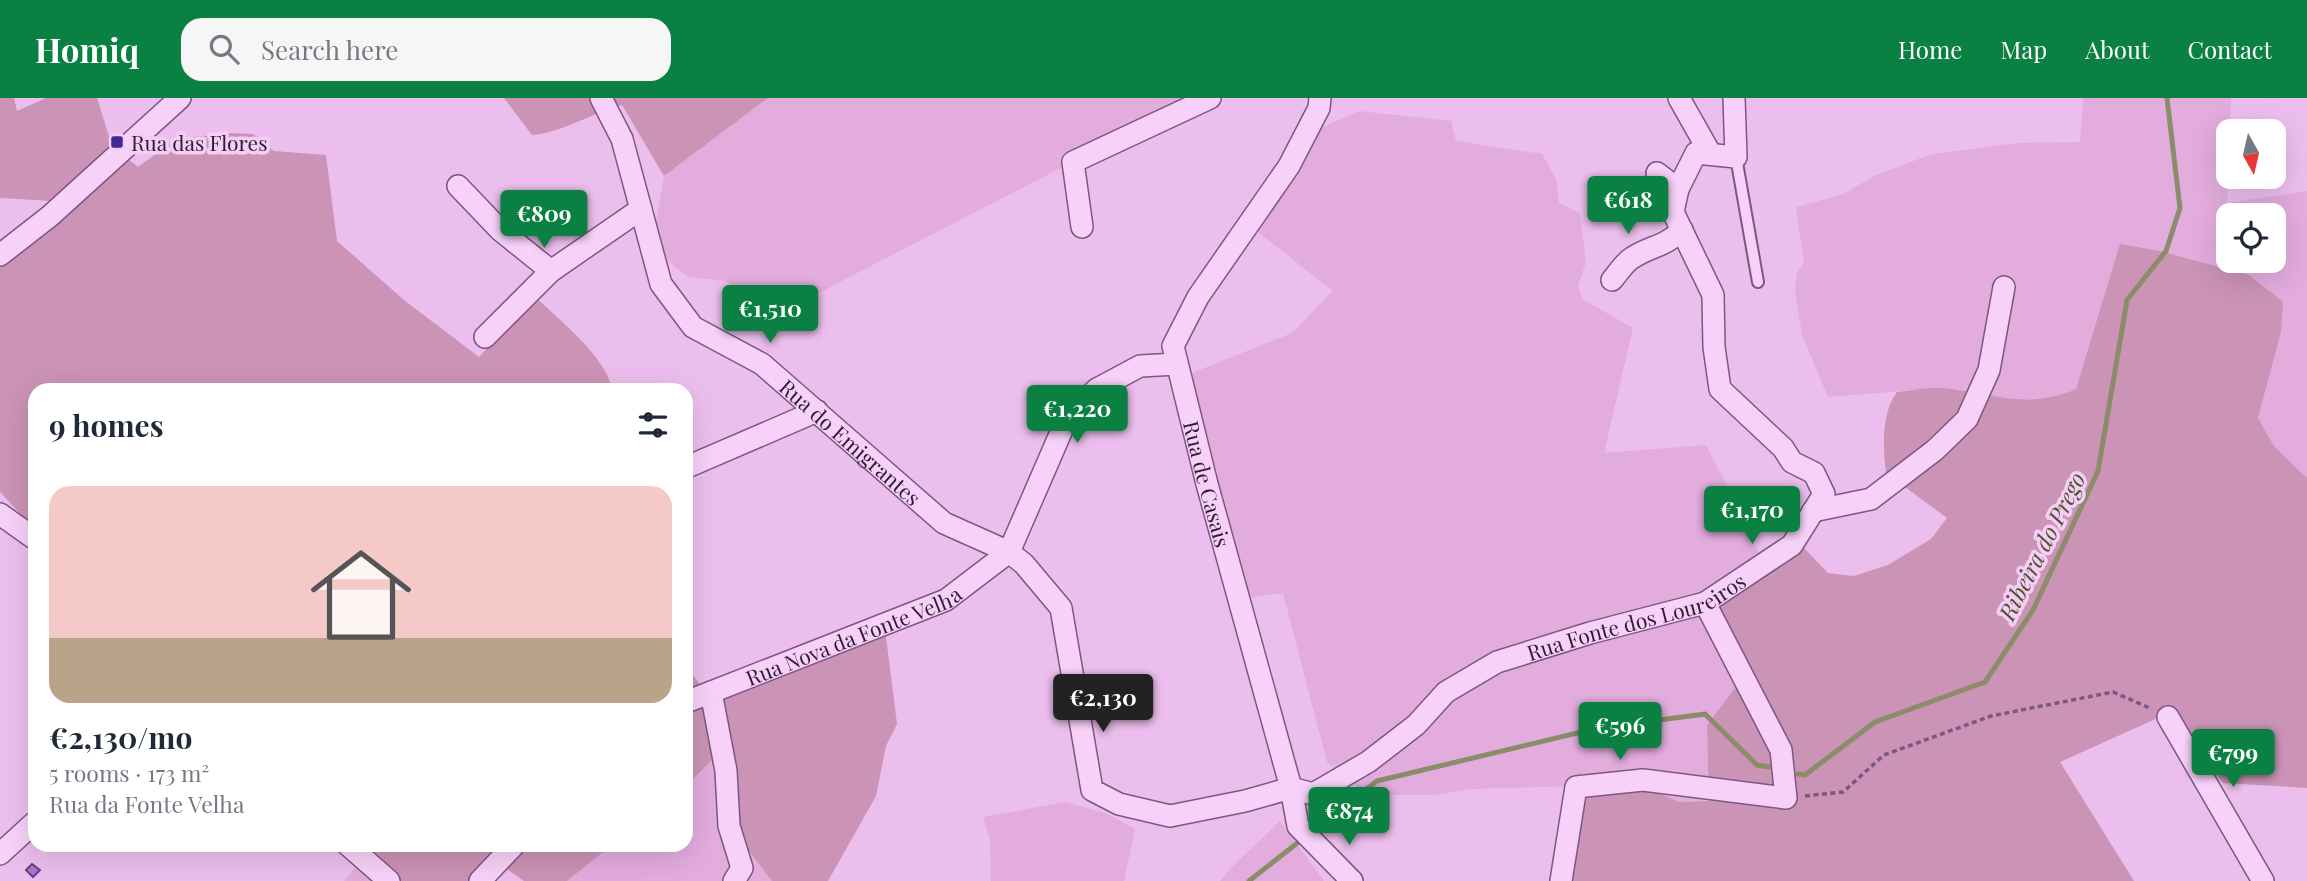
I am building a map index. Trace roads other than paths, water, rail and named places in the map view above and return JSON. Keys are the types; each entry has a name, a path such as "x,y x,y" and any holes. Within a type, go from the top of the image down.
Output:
{"street":[{"path":"0,256 50,216 180,98"},
{"name":"Rua do Emigrantes","path":"601,98 622,139 662,284 693,327 762,364 944,523 1010,552"},
{"path":"1082,227 1073,162 1210,98"},
{"name":"Rua de Casais","path":"1320,98 1319,108 1289,166 1198,297 1173,346 1207,484 1291,789 1298,826 1352,881"},
{"path":"1679,98 1710,153 1736,157 1734,98"},
{"name":"Rua Fonte dos Loureiros","path":"1010,552 1024,564 1061,608 1091,790 1119,804 1170,816 1245,802 1291,789 1313,794 1368,762 1416,725 1446,692 1497,662 1590,633 1705,603 1792,545 1824,494 1814,473 1791,462 1783,448 1720,389 1714,347 1713,295 1673,212 1678,189 1696,153 1710,153"},
{"path":"1657,173 1678,189"},
{"path":"458,186 500,230 551,271"},
{"path":"485,337 551,271 641,209"},
{"path":"1612,280 1629,260 1648,249 1667,244 1682,229"},
{"path":"1813,512 1871,499 1935,450 1967,419 1989,370 2004,287"},
{"path":"1010,552 1068,416 1097,389 1140,366 1177,364"},
{"path":"693,464 817,411"},
{"path":"0,514 28,534"},
{"name":"Rua Nova da Fonte Velha","path":"693,699 946,600 1010,552"},
{"path":"1562,881 1577,787 1643,780 1786,798 1781,750 1705,603"},
{"path":"711,692 726,771 729,826 742,868 734,881"},
{"path":"2168,717 2263,881"},
{"path":"0,854 28,828"},
{"path":"356,852 389,881"},
{"path":"480,881 507,852"}],"lane":[{"path":"1736,157 1758,282"}],"waterway":[{"name":"Ribeira do Prego","path":"1798,774 1805,775 1875,722 1985,682 2033,610 2098,471 2127,300 2166,251 2180,208 2167,98"},
{"name":"Ribeira do Prego","path":"1312,831 1377,781 1598,728 1705,714 1757,765 1769,767"},
{"name":"Ribeira do Prego","path":"1249,881 1305,837"}],"place":[{"name":"Rua das Flores","path":"117,142"}]}
